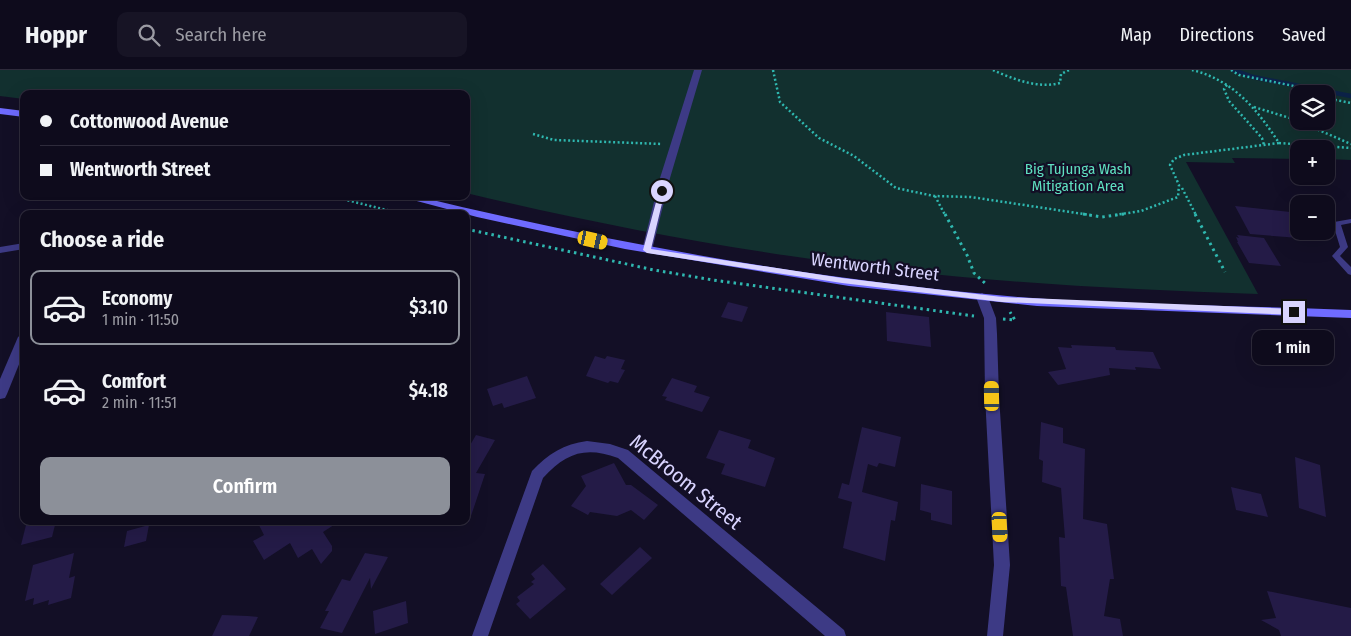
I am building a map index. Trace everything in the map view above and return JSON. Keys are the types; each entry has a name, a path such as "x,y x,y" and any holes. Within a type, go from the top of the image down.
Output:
{"main road":[{"path":"0,111 20,114"},
{"name":"Wentworth Street","path":"420,200 463,210"},
{"name":"Wentworth Street","path":"470,212 612,244 647,250 748,267 982,298 1351,314"}],"street":[{"path":"647,250 675,145 698,70"},
{"path":"0,250 20,247"},
{"path":"982,298 990,318 992,406 1002,565 996,636"},
{"path":"0,394 20,346"},
{"name":"McBroom Street","path":"480,636 537,475 547,463 561,453 576,448 593,446 609,448 623,454 838,636"}],"lane":[{"path":"1351,221 1337,224 1344,247 1336,256 1351,272"}],"path":[{"path":"772,70 780,102 819,138 854,156 896,188 934,196 972,197 1102,217 1141,210 1160,204 1178,196 1181,191 1180,185"},
{"path":"994,70 1012,79 1050,85 1060,83 1061,74 1069,70"},
{"path":"1192,70 1226,85 1244,97 1253,106 1279,143"},
{"path":"1231,70 1239,75 1290,85"},
{"path":"1226,85 1224,89 1230,101 1262,138 1264,145"},
{"path":"1335,100 1351,103"},
{"path":"1253,106 1351,144"},
{"path":"533,134 554,140 675,145"},
{"path":"1225,272 1170,165 1174,159 1184,155 1214,150 1279,143 1351,148"},
{"path":"470,230 694,277 1015,320 1002,300 974,273 967,256 934,196"},
{"path":"346,200 388,210"}],"green space":[{"name":"Big Tujunga Wash Mitigation Area","path":"0,70 1351,70 1351,160 1335,159 1335,140 1290,140 1290,159 1232,158 1235,163 1186,162 1258,294 1167,291 986,279 787,256 626,228 470,194 470,90 20,90 20,98 0,96"}],"building":[{"path":"1235,206 1290,212 1290,237 1250,234"},
{"path":"1237,235 1264,238 1281,266 1249,263 1237,242 1236,237 1239,238"},
{"path":"728,302 748,307 742,322 721,317"},
{"path":"886,312 929,317 931,347 887,341"},
{"path":"1071,345 1115,347 1116,350 1153,352 1161,369 1109,368 1110,375 1058,385 1048,372 1066,369 1058,347 1072,348"},
{"path":"595,356 605,359 607,356 625,360 621,369 625,370 618,383 610,381 608,383 586,376"},
{"path":"527,376 536,398 504,408 502,403 493,406 487,389"},
{"path":"672,378 697,386 694,392 710,397 702,412 665,400 667,397 662,396"},
{"path":"1041,422 1063,428 1063,443 1085,449 1083,519 1107,524 1114,579 1110,579 1104,616 1120,619 1123,636 1073,636 1066,587 1061,586 1059,537 1065,538 1061,488 1042,482 1043,461 1039,459"},
{"path":"862,427 901,437 895,467 879,463 877,467 868,464 862,492 898,502 895,521 891,520 885,561 843,548 852,502 838,498 842,483 849,485"},
{"path":"719,430 751,440 748,448 775,458 765,487 721,474 725,464 706,458"},
{"path":"476,435 495,440 476,473 485,474 470,519 470,445"},
{"path":"1295,457 1320,465 1326,517 1299,508"},
{"path":"614,463 626,485 631,485 658,505 644,520 631,510 617,516 590,512 588,515 571,506 586,486 581,476"},
{"path":"921,484 952,491 952,525 931,520 931,513 920,510"},
{"path":"1231,487 1261,494 1268,517 1236,510"},
{"path":"26,525 55,525 52,537 21,545"},
{"path":"149,525 146,541 124,547 127,531"},
{"path":"259,525 334,525 323,532 332,546 332,551 321,564 312,549 298,558 290,543 264,560 253,541 264,535"},
{"path":"640,547 652,558 612,595 600,584"},
{"path":"74,553 69,578 75,576 71,598 48,605 49,600 33,605 34,598 25,601 33,565"},
{"path":"365,553 388,557 371,589 370,578 342,633 320,628 329,611 325,611 342,579 350,581"},
{"path":"543,564 566,589 530,619 516,604 520,601 517,597 534,584 531,582 535,579 531,574"},
{"path":"1267,591 1351,608 1351,636 1281,636 1279,630 1261,620 1276,618"},
{"path":"406,601 408,623 375,634 373,611"},
{"path":"222,615 258,617 249,636 212,636"}],"waterway":[{"path":"1233,70 1253,77 1351,96"}],"route":[{"path":"662,191 647,250 842,281 1002,300 1294,312"}]}
